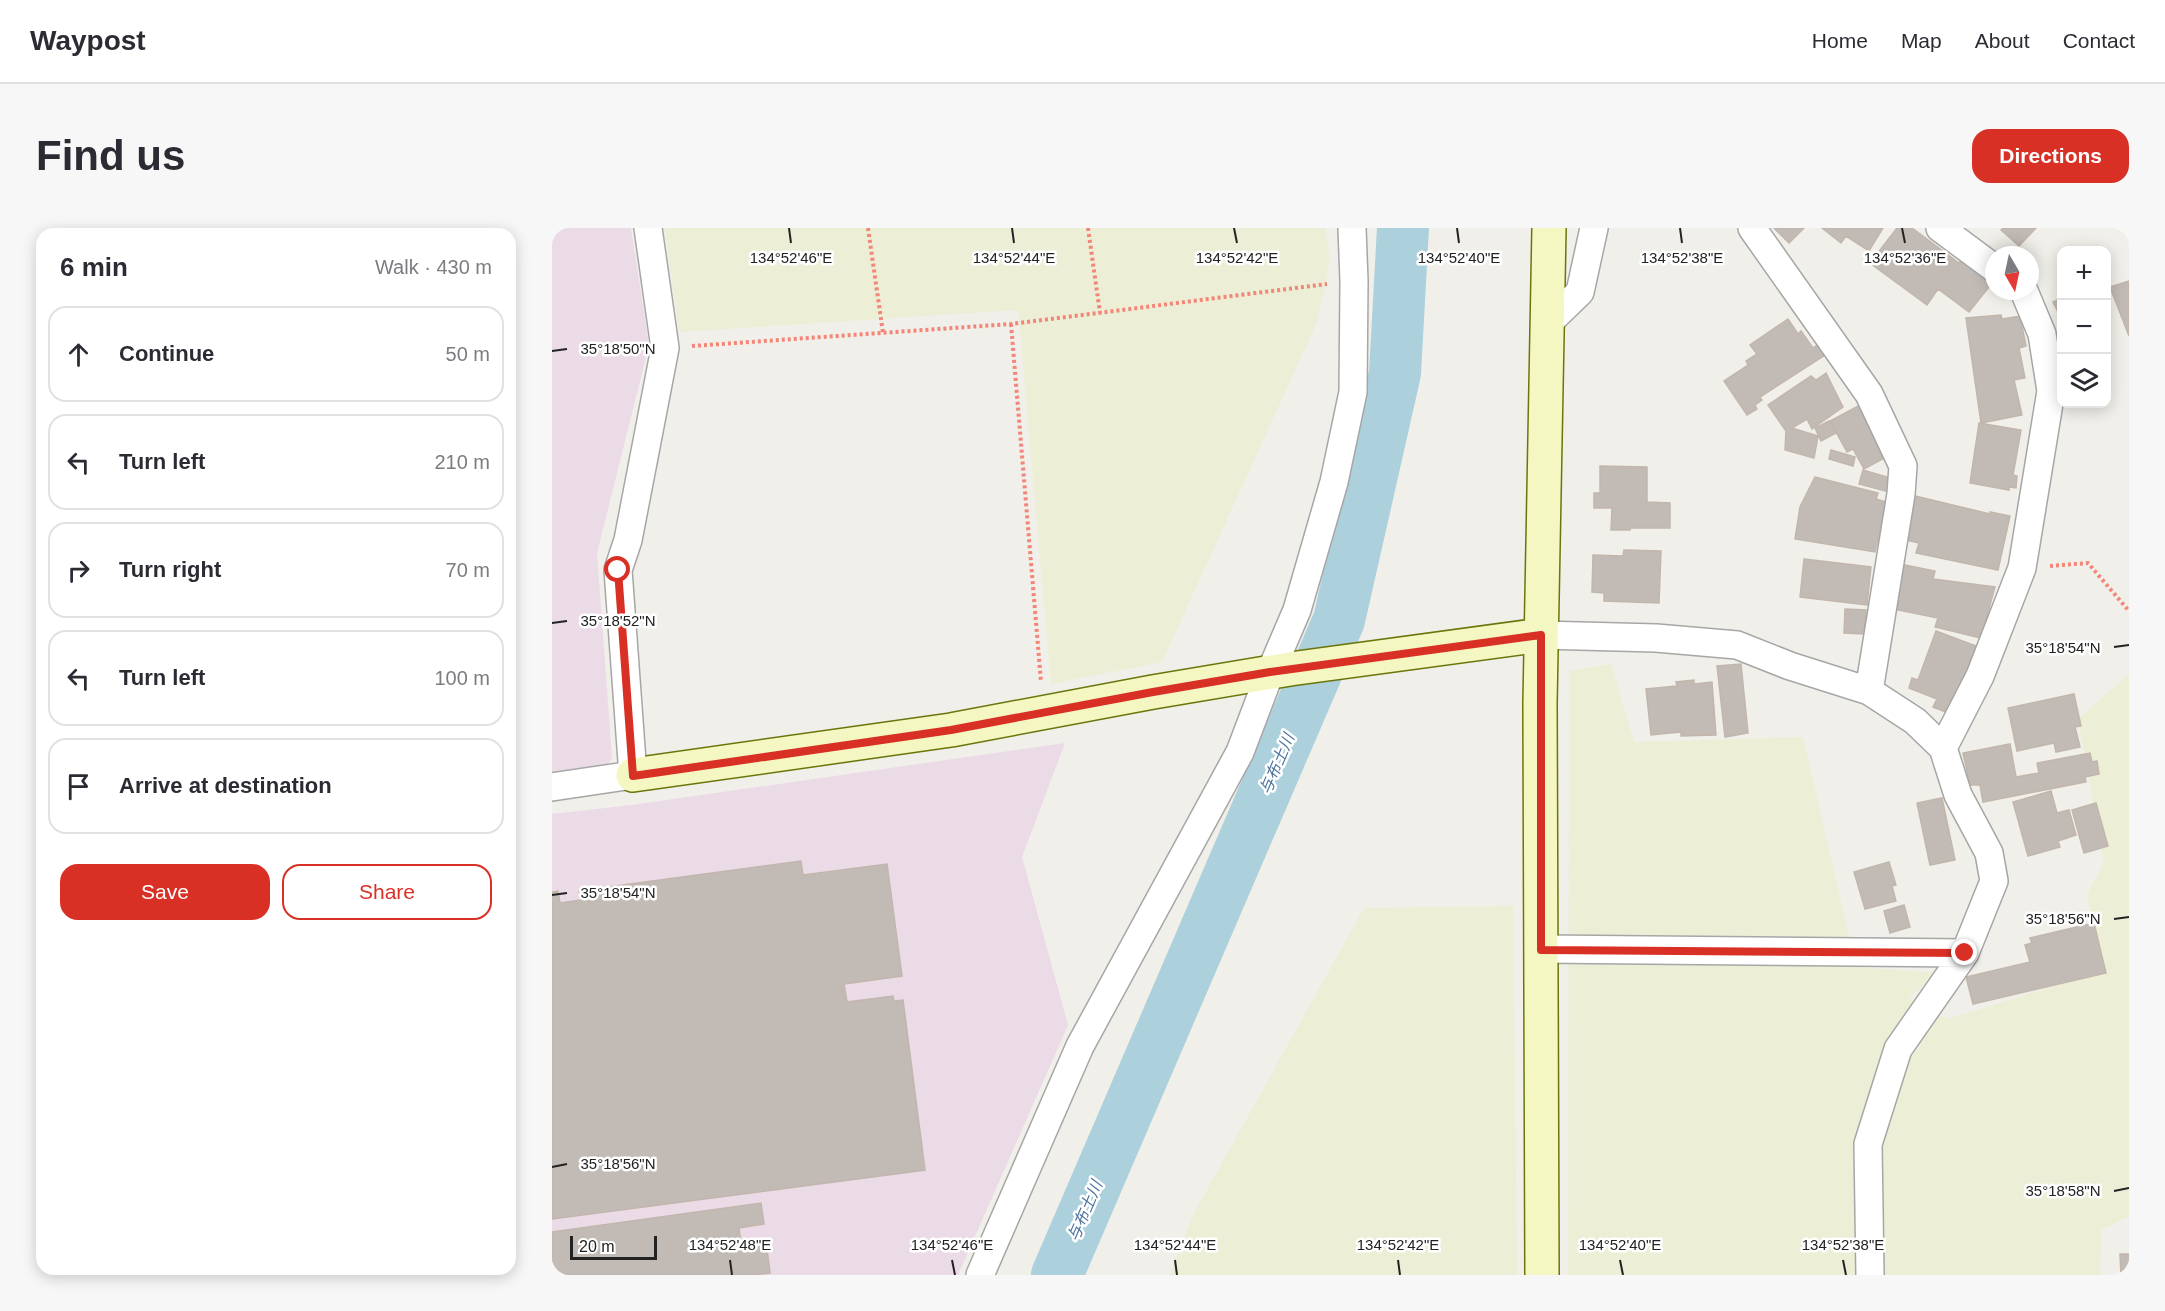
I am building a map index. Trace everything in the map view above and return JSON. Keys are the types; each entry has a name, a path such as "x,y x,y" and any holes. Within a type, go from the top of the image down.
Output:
{"street":[{"path":"633,776 618,570 628,540 665,348 648,228"},
{"path":"980,1275 1080,1046 1240,752 1280,671 1334,482 1353,392 1352,228"},
{"path":"1542,1275 1541,635 1549,228"},
{"path":"1547,324 1580,292 1594,228"},
{"path":"1752,228 1869,394 1903,466 1901,494 1869,691"},
{"path":"1940,228 1985,261"},
{"path":"1943,748 1980,676 2022,568 2052,391 2043,334 2028,300"},
{"path":"552,786 887,740 1280,671 1541,635 1656,638 1737,645 1790,666 1869,691 1915,721 1943,748 1958,795 1989,853 1994,881 1965,953 1898,1048 1868,1144 1870,1275"},
{"path":"1541,950 1965,953"}],"path":[{"path":"868,228 883,333"},
{"path":"1088,228 1100,313"},
{"path":"665,348 1011,324 1354,281"},
{"path":"1011,324 1043,713"},
{"path":"2022,568 2088,563 2129,610"}],"shaded area":[{"path":"552,228 631,228 649,345 597,553 612,758 606,767 552,774"},
{"path":"1065,743 1022,857 1068,1025 958,1275 552,1275 552,814 632,805"}],"green space":[{"path":"665,228 1325,228 1330,261 1317,322 1162,662 1051,684 1018,310 679,332"},
{"path":"1611,664 1634,742 1803,737 1856,967 1936,973 1909,998 1948,1019 2103,971 2087,895 2104,862 2078,719 2129,674 2129,1216 2101,1230 2100,1275 1568,1275 1569,671"},
{"path":"1513,906 1517,1275 1170,1275 1192,1217 1364,908"}],"building":[{"path":"1774,228 1804,228 1789,243"},
{"path":"1822,228 1883,228 1869,251 1846,236 1841,243"},
{"path":"1897,228 1912,228 1959,263 1962,259 1985,276 1985,292 1969,312 1938,289 1927,305 1870,263"},
{"path":"2003,228 2036,228 2019,246 2001,230"},
{"path":"2129,281 2129,336 2111,290 2111,287"},
{"path":"2001,315 2002,319 2020,316 2026,346 2019,348 2025,378 2014,380 2022,415 1981,423 1966,318"},
{"path":"1788,319 1798,334 1801,331 1813,348 1829,338 1836,348 1760,397 1762,400 1755,405 1757,409 1747,415 1724,381 1748,365 1746,361 1757,354 1750,345"},
{"path":"1826,373 1843,407 1812,429 1807,419 1792,428 1818,436 1814,458 1785,450 1786,431 1768,405 1811,376 1816,380"},
{"path":"1860,405 1888,456 1864,469 1853,449 1847,452 1830,421"},
{"path":"1829,421 1836,433 1821,441 1815,428"},
{"path":"1979,423 2021,430 2013,475 2017,476 2016,488 2009,487 2009,490 1970,483"},
{"path":"1831,450 1855,457 1853,466 1829,459"},
{"path":"1600,466 1647,467 1647,502 1670,503 1670,528 1611,530 1612,508 1594,508 1594,493 1600,493"},
{"path":"1863,470 1890,478 1886,491 1859,484"},
{"path":"1815,477 1878,493 1876,499 1886,502 1875,552 1795,539 1800,507"},
{"path":"1907,494 1990,514 1990,512 2010,516 1998,570 1916,553 1919,543 1897,538"},
{"path":"1624,550 1661,551 1659,603 1604,601 1604,593 1592,592 1593,555 1623,556"},
{"path":"1804,559 1871,567 1867,605 1800,597"},
{"path":"1895,563 1935,571 1933,579 1995,587 1981,638 1935,627 1938,618 1888,608"},
{"path":"1845,609 1866,610 1864,634 1844,633"},
{"path":"1936,631 1981,648 1951,714 1933,707 1937,699 1909,688 1912,678 1918,680"},
{"path":"1741,664 1748,733 1725,737 1717,666"},
{"path":"1694,680 1694,684 1712,682 1716,735 1681,736 1681,732 1651,735 1646,689 1677,686 1676,682"},
{"path":"2074,694 2081,726 2075,727 2080,747 2056,752 2054,743 2017,751 2008,708"},
{"path":"2010,744 2016,777 2039,773 2037,763 2090,753 2092,762 2097,761 2099,774 2085,777 2086,782 1983,802 1980,785 1970,785 1963,753"},
{"path":"2051,791 2057,813 2069,810 2076,835 2058,841 2060,847 2028,856 2013,802"},
{"path":"1942,798 1955,860 1930,865 1917,803"},
{"path":"2096,803 2108,846 2084,853 2072,810"},
{"path":"801,861 803,875 887,864 902,976 844,984 847,1002 893,996 894,1001 903,1000 925,1170 552,1219 552,892 558,891 560,903 581,900 579,891"},
{"path":"1889,862 1896,885 1892,886 1896,901 1865,909 1854,872"},
{"path":"1904,905 1910,927 1890,933 1884,911"},
{"path":"2094,923 2106,973 1973,1004 1966,977 2030,962 2025,945 2032,943 2030,938"},
{"path":"761,1203 764,1224 739,1228 741,1244 766,1241 770,1273 752,1275 552,1275 552,1232"},
{"path":"2120,1254 2129,1254 2129,1275 2121,1275"}],"waterway":[{"name":"与布土川","path":"1057,1275 1339,620 1395,373 1403,228"}],"route":[{"path":"618,570 633,776 951,730 1270,672 1541,635 1541,950 1965,953"}]}
